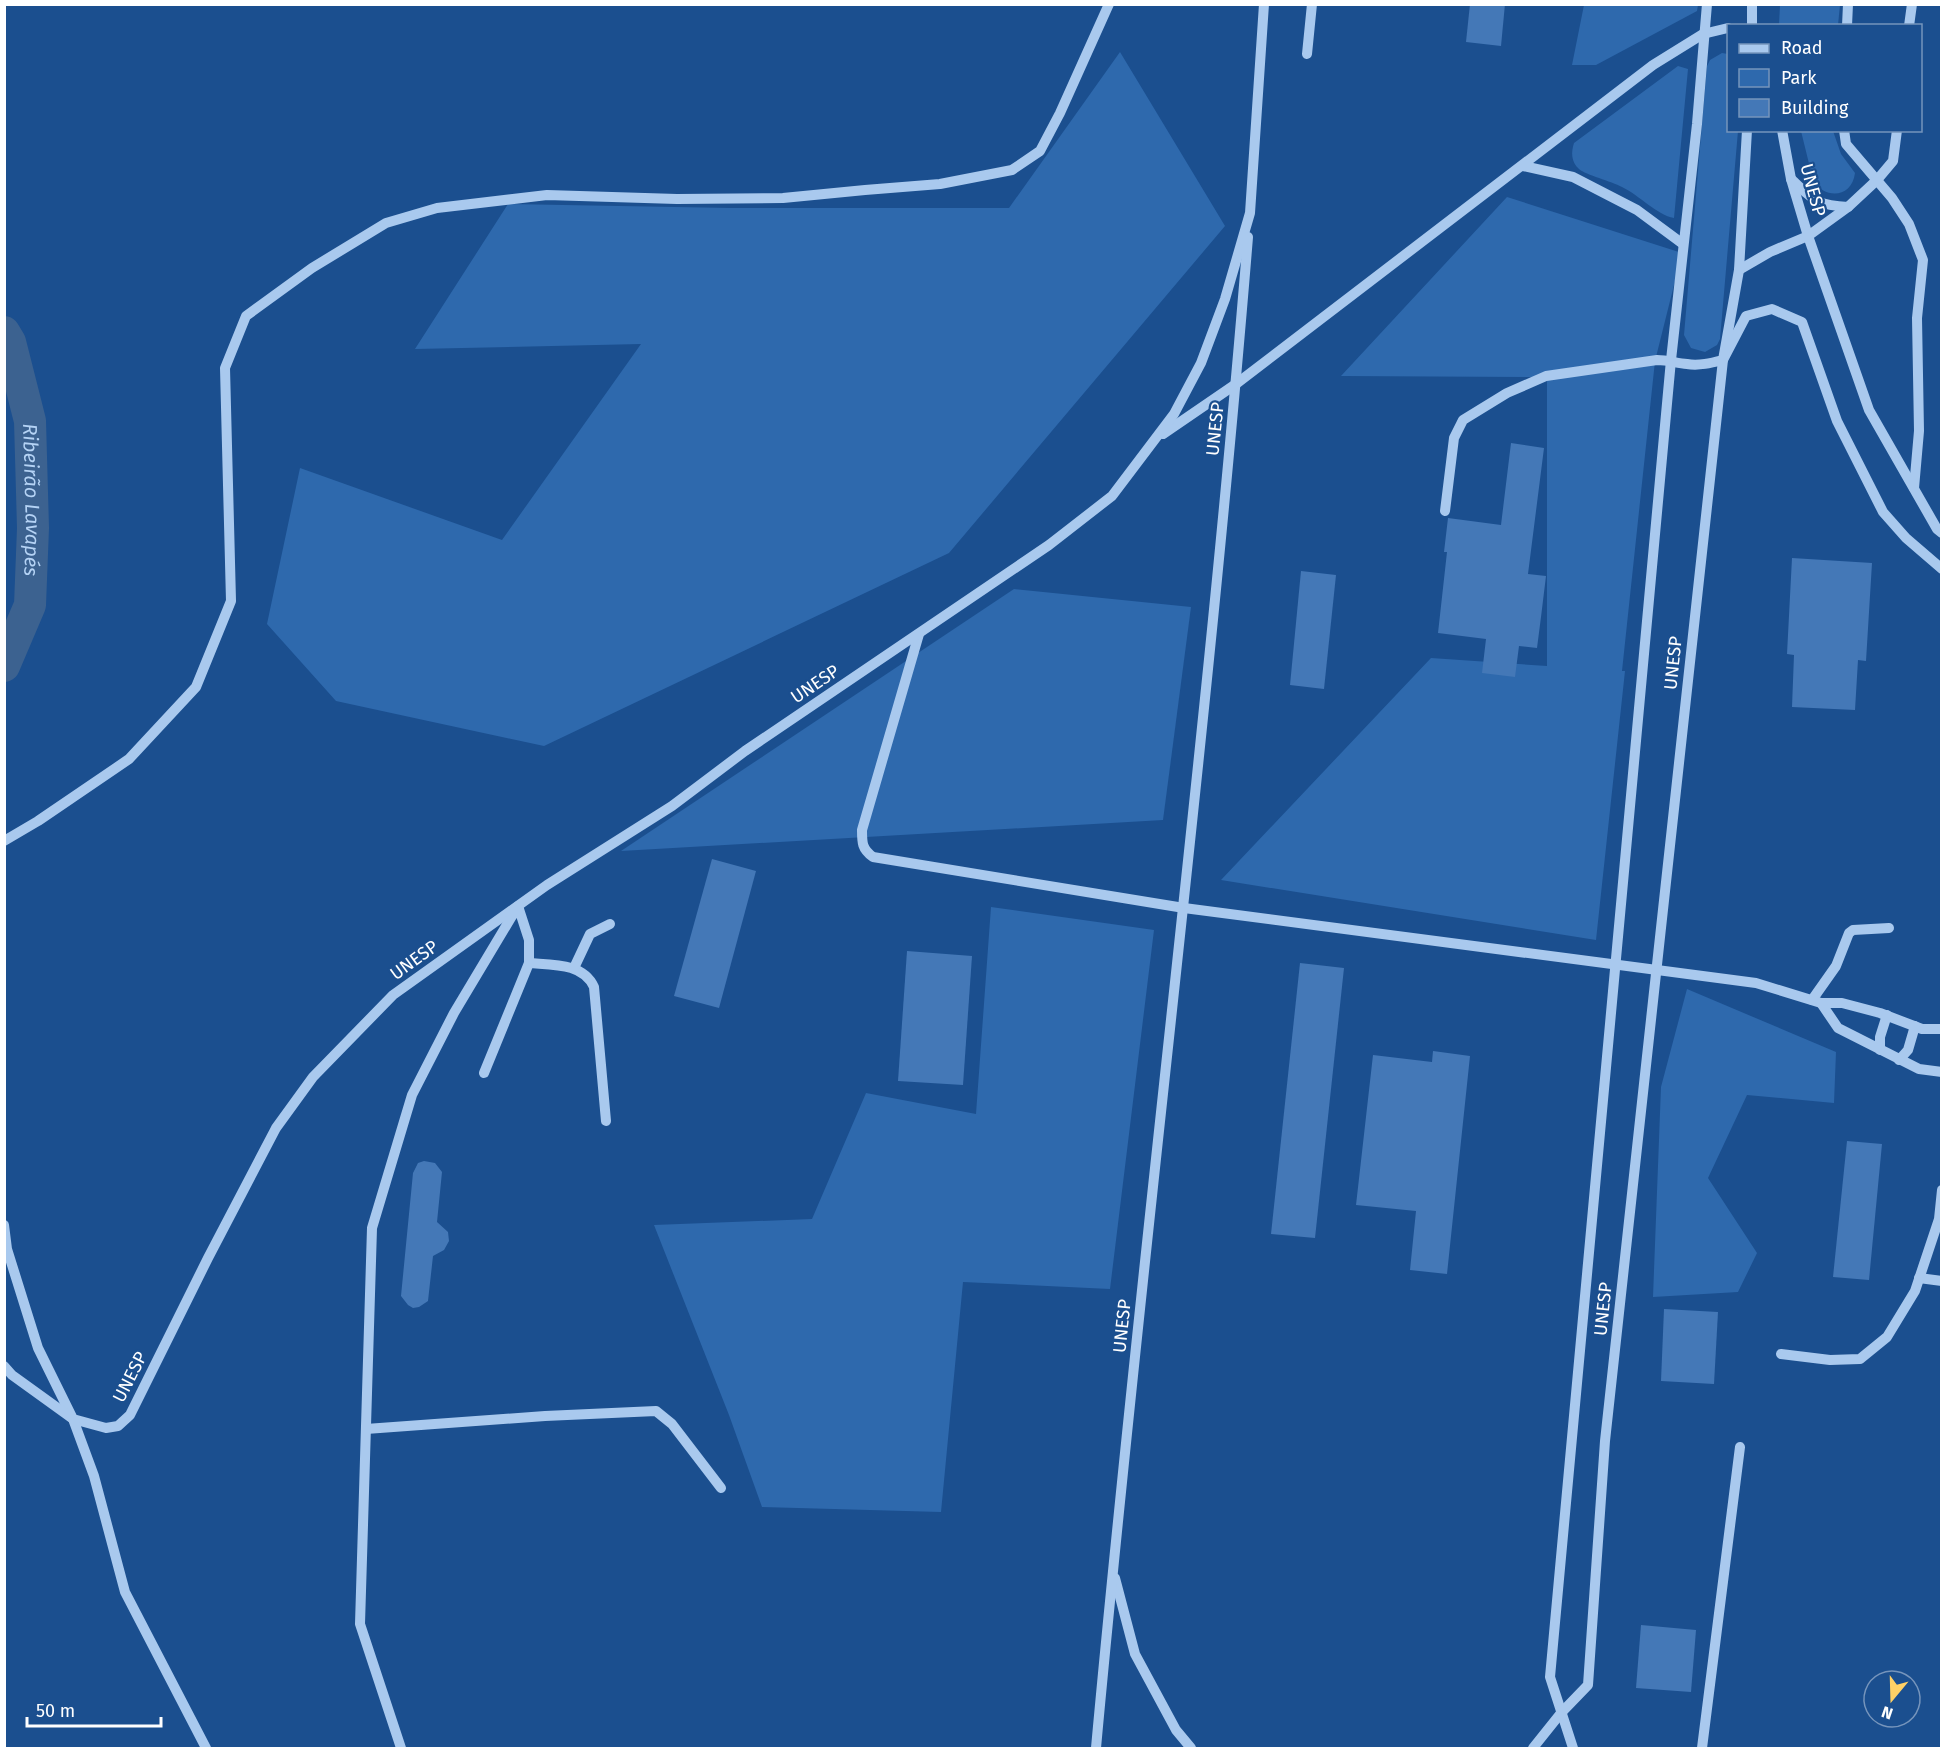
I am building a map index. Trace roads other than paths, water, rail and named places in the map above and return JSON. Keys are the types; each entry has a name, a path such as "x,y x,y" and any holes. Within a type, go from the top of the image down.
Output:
{"street":[{"path":"4,841 38,821 129,759 196,687 231,601 225,368 246,316 312,268 386,223 437,208 547,195 677,199 783,198 940,184 1012,170 1040,151 1060,113 1109,4"},
{"name":"UNESP","path":"1096,1749 1112,1569 1184,908 1236,384 1264,4"},
{"path":"1307,54 1312,4"},
{"name":"UNESP","path":"1561,1713 1550,1677 1671,360 1697,124 1707,4"},
{"path":"1752,4 1752,24"},
{"path":"1847,24 1848,4"},
{"path":"1910,24 1912,4"},
{"name":"UNESP","path":"1154,440 1236,384 1653,65 1704,34 1727,28"},
{"name":"UNESP","path":"1533,1749 1561,1713 1588,1685 1605,1441 1722,360 1738,270 1747,132"},
{"name":"UNESP","path":"1782,132 1791,179 1808,236 1869,410 1941,533"},
{"path":"1844,132 1846,144 1910,224 1923,260 1917,318 1919,431 1914,489"},
{"name":"UNESP","path":"1738,270 1770,252 1808,236 1848,207 1877,180 1893,161 1897,132"},
{"path":"1523,166 1573,177 1637,210 1683,244"},
{"path":"1791,179 1817,202 1848,207"},
{"name":"UNESP","path":"73,1419 106,1428 118,1426 130,1415 276,1128 313,1077 393,995 547,885 672,806 746,751 1049,545 1112,496 1174,414 1201,363 1225,299 1250,213"},
{"name":"UNESP","path":"1722,360 1746,316 1772,309 1802,322 1837,421 1883,513 1906,538 1941,569"},
{"path":"1445,511 1454,438 1463,420 1507,393 1546,376 1601,367 1671,360 1686,364 1702,364 1722,360"},
{"path":"918,634 862,830 861,844 873,857 1184,908 1756,983 1816,1001 1842,1003 1887,1015 1922,1029 1941,1029"},
{"path":"484,1073 529,963 529,940 518,906"},
{"path":"401,1749 360,1624 372,1228 411,1095 454,1013 518,906"},
{"path":"574,968 590,934 610,924"},
{"path":"1816,1001 1836,966 1850,933 1853,930 1889,928"},
{"path":"529,963 574,968 589,976 594,987 606,1121"},
{"path":"1816,1001 1838,1028 1919,1070 1941,1072"},
{"path":"1880,1050 1880,1037 1887,1015"},
{"path":"1899,1060 1908,1050 1915,1026"},
{"path":"1781,1354 1830,1360 1860,1359 1887,1337 1915,1292 1939,1219 1941,1190"},
{"path":"4,1225 7,1249 38,1348 73,1419 94,1476 125,1592 142,1629 206,1749"},
{"path":"1919,1278 1941,1281"},
{"path":"4,1366 12,1375 73,1419"},
{"path":"366,1429 544,1416 656,1411 672,1424 721,1488"},
{"path":"1702,1749 1740,1447"},
{"path":"1112,1569 1135,1654 1176,1730 1191,1749"},
{"path":"1561,1713 1573,1749"}],"waterway":[{"name":"Ribeirão Lavapés","path":"4,332 10,342 30,421 33,528 30,605 4,666"}]}
